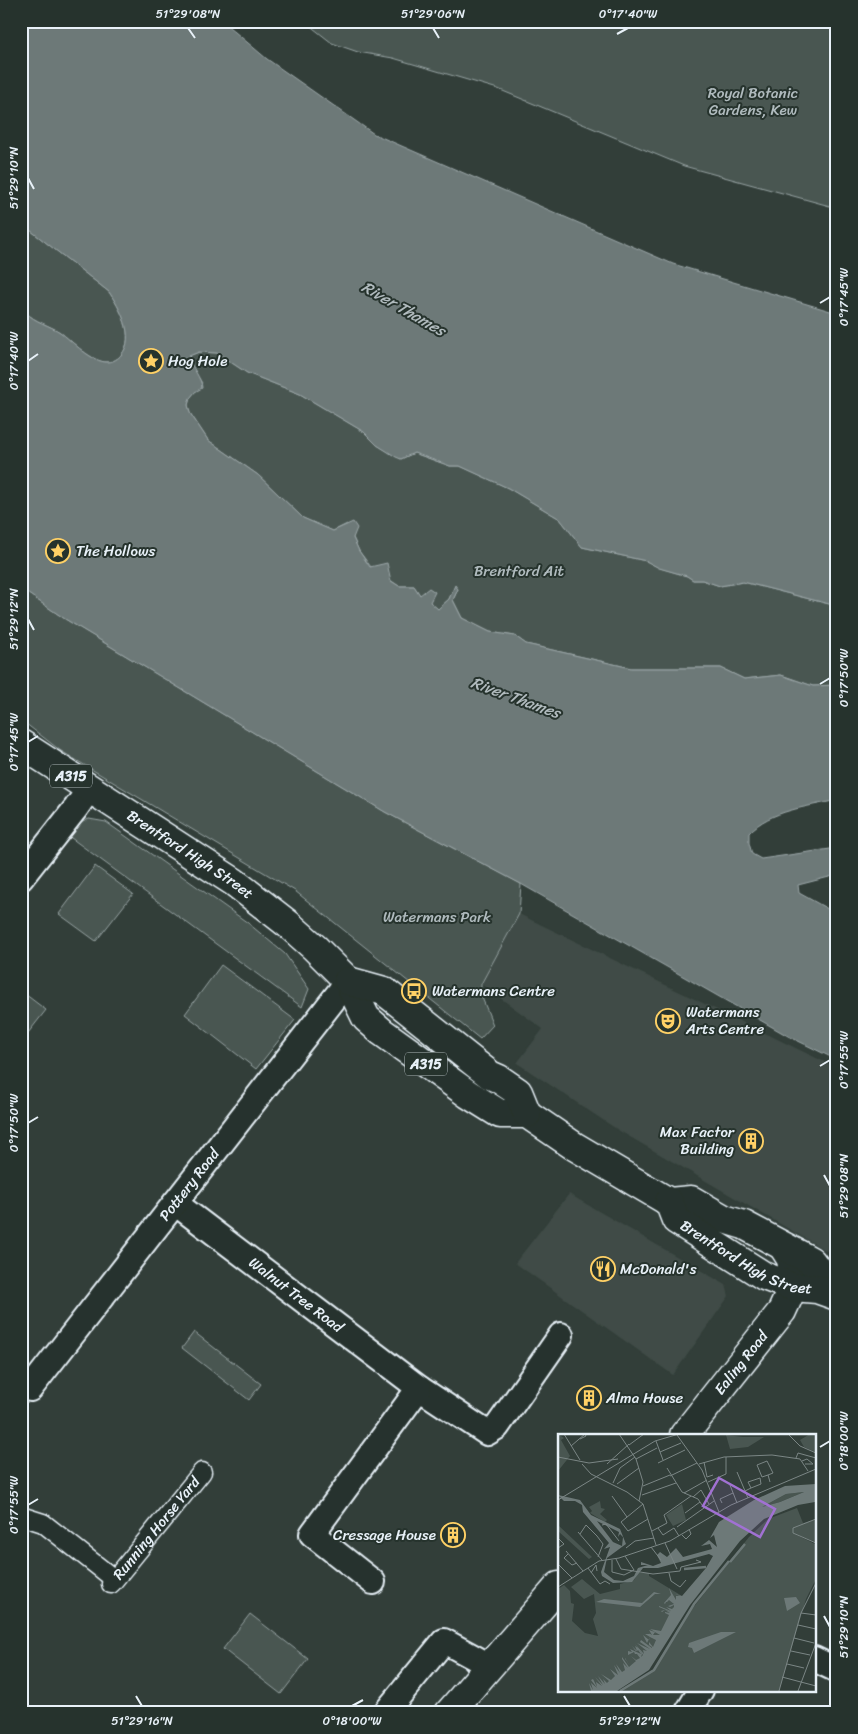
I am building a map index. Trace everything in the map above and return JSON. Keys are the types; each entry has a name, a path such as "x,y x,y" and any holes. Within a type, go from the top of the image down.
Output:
{"main road":[{"name":"Brentford High Street","path":"21,744 234,882 288,924 348,981 366,1018 382,1032 468,1094 500,1114 527,1114 574,1146 669,1202 691,1200 724,1220 744,1225 811,1261 837,1296"},
{"name":"Brentford High Street","path":"669,1202 676,1220 686,1228 764,1276 793,1287 817,1289 837,1296"},
{"path":"784,1248 791,1259 793,1287"},
{"name":"Ealing Road","path":"685,1434 782,1311 793,1287"},
{"path":"449,1713 558,1587"}],"street":[{"path":"21,878 90,788"},
{"name":"Pottery Road","path":"30,1389 348,981"},
{"name":"Walnut Tree Road","path":"175,1202 419,1388 487,1433 497,1427 561,1335"},
{"path":"373,1582 312,1534 419,1388"},
{"name":"Running Horse Yard","path":"21,1516 43,1523 112,1582 202,1472"},
{"path":"385,1713 444,1641 490,1666"},
{"path":"816,1660 837,1670"},
{"path":"687,1713 700,1692"}],"shaded area":[{"path":"519,914 837,1068 837,1257 618,1130 517,1063 543,1029 481,984"},
{"path":"569,1194 726,1285 729,1296 673,1375 515,1263"}],"green space":[{"name":"Royal Botanic Gardens, Kew","path":"304,21 837,21 837,208 684,166 498,89 393,58 358,52 332,43"},
{"path":"21,223 109,292 125,322 127,331 125,348 117,359 108,362 95,359 82,351 60,332 27,313 21,303"},
{"name":"Brentford Ait","path":"199,352 217,353 247,373 300,394 364,432 377,445 401,459 414,453 450,466 460,466 508,488 560,519 582,547 646,561 693,580 702,580 720,586 743,582 837,606 837,685 813,686 781,675 744,679 721,668 631,668 526,644 515,636 490,632 462,618 453,600 458,589 455,586 449,599 438,609 420,595 414,586 399,586 371,567 359,551 347,524 333,531 303,518 258,475 208,440 190,413 188,405 190,398 202,383 191,366 189,356"},
{"name":"Watermans Park","path":"21,589 65,619 385,812 521,884 519,914 481,984 481,995 493,1025 480,1039 295,891 61,751 21,720"},
{"path":"89,819 106,822 248,923 285,954 309,989 302,1007 67,835 74,826"},
{"path":"95,866 133,894 96,941 59,914"},
{"path":"221,965 295,1020 256,1069 185,1014"},
{"path":"21,991 46,1010 21,1042"},
{"path":"194,1332 261,1384 249,1400 182,1348"},
{"path":"250,1614 308,1659 281,1694 223,1649"}],"water":[{"name":"River Thames","path":"21,21 222,21 267,59 374,134 673,264 837,313 837,606 743,582 720,586 702,580 693,580 687,576 659,568 646,561 582,547 560,519 508,488 460,466 450,466 414,453 401,459 396,457 377,445 364,432 300,394 247,373 217,353 199,352 189,356 202,384 202,388 190,398 188,405 190,413 208,440 258,475 303,518 333,531 353,522 357,528 353,538 370,567 387,563 391,581 399,586 414,586 420,595 429,588 435,592 430,602 438,609 449,599 455,585 458,589 453,600 462,618 490,632 515,636 526,644 631,668 721,668 744,679 781,675 813,686 837,685 837,800 778,814 758,825 749,833 749,843 752,854 761,859 837,848 837,875 798,885 799,893 837,914 837,1060 788,1036 521,884 385,812 65,619 21,589 21,303 30,316 60,332 89,355 102,361 114,361 121,355 127,340 127,331 125,322 109,292 21,223"}],"place":[{"name":"Hog Hole","path":"151,361"},
{"name":"The Hollows","path":"58,551"},
{"name":"Watermans Centre","path":"414,991"},
{"name":"Watermans Arts Centre","path":"668,1021"},
{"name":"Max Factor Building","path":"751,1141"},
{"name":"McDonald's","path":"603,1269"},
{"name":"Alma House","path":"589,1398"},
{"name":"Cressage House","path":"453,1535"}]}
